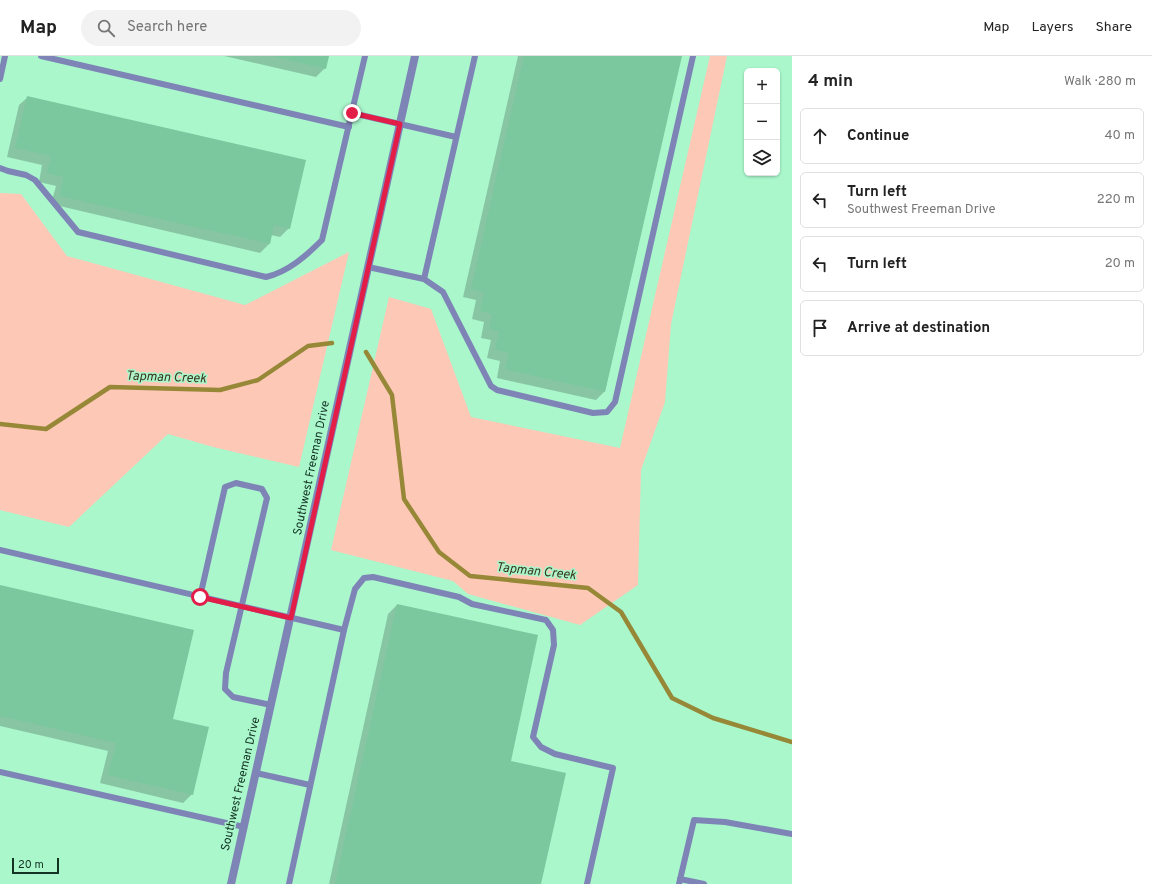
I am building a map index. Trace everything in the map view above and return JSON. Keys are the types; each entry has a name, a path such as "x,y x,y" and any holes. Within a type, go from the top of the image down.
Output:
{"street":[{"name":"Southwest Freeman Drive","path":"231,884 415,56"}],"lane":[{"path":"0,79 5,56"},
{"path":"41,56 349,127"},
{"path":"0,168 26,175 35,180 78,232 266,277 290,266 309,253 322,240 365,56"},
{"path":"424,279 475,56"},
{"path":"368,267 424,279 443,292 491,386 497,390 594,413 607,412 615,402 693,56"},
{"path":"352,113 456,137"},
{"path":"200,597 225,487 236,483 262,489 267,498 226,673 225,689 233,697 271,705"},
{"path":"0,550 344,630"},
{"path":"289,884 344,630 355,589 364,578 373,577 459,597 472,604 546,620 553,630 554,644 533,736 541,748 555,754 613,768 587,884"},
{"path":"0,772 244,827"},
{"path":"256,773 310,785"},
{"path":"704,884 680,881 694,820 725,822 792,834"}],"shaded area":[{"path":"710,56 727,56 671,324 665,402 641,470 638,585 580,625 468,594 453,581 331,550 389,297 431,309 471,417 620,448"},
{"path":"0,193 21,194 67,256 245,305 349,252 299,467 213,447 168,434 69,527 0,510"}],"building":[{"path":"273,56 329,56 326,69"},
{"path":"524,56 682,56 605,392 505,369 509,353 495,349 499,331 489,329 492,314 480,311 484,292 471,289"},
{"path":"27,96 306,160 290,229 274,225 270,244 59,196 64,177 47,173 51,156 15,148"},
{"path":"0,585 194,630 173,719 209,727 193,795 108,775 116,743 0,716"},
{"path":"397,604 538,635 511,761 566,773 541,884 335,884"}],"waterway":[{"name":"Tapman Creek","path":"0,424 46,429 110,387 220,390 258,380 308,346 332,343"},
{"name":"Tapman Creek","path":"366,352 392,395 404,499 439,552 470,576 588,588 621,612 672,698 713,718 792,742"}],"route":[{"path":"200,597 291,618 400,124 352,113"}]}
